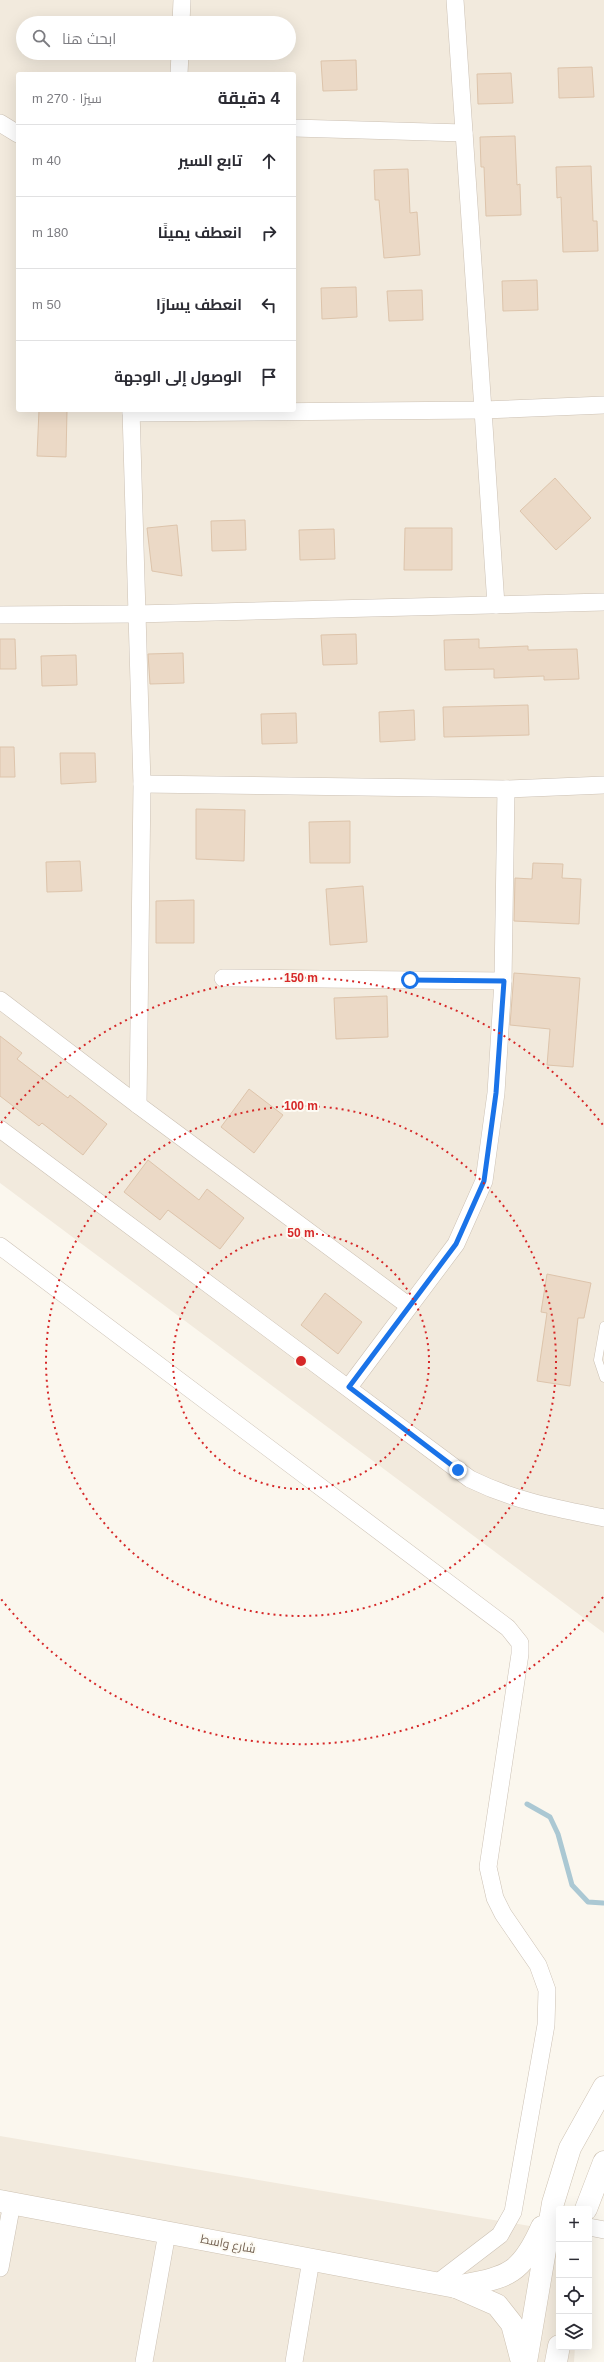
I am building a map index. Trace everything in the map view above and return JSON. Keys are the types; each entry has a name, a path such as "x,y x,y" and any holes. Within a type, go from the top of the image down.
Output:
{"main road":[{"path":"526,2362 553,2203 570,2148 604,2087"},
{"path":"587,2206 604,2162"},
{"name":"شارع واسط","path":"6,2202 446,2285 496,2305 512,2324 522,2362"},
{"name":"شارع واسط","path":"446,2285 498,2278 514,2270 531,2252 553,2203"},
{"path":"556,2362 558,2350"}],"street":[{"path":"181,16 182,0"},
{"path":"455,0 496,605"},
{"path":"179,72 180,60"},
{"path":"0,123 16,133"},
{"path":"296,128 464,133"},
{"path":"296,411 483,410 604,405"},
{"path":"131,412 135,614 142,784 138,1105"},
{"path":"0,615 135,614 604,602"},
{"path":"142,784 506,789 604,785"},
{"path":"349,1387 456,1244 484,1181 496,1093 504,981 506,789"},
{"path":"223,978 504,981"},
{"path":"0,1000 138,1105 409,1306"},
{"path":"0,1129 349,1387 470,1479 498,1493 530,1503 604,1518"},
{"path":"0,1246 508,1628 520,1642 520,1654 488,1867 495,1898 503,1914 538,1965 544,1977 547,1990 546,2025 513,2212 500,2235 446,2285"},
{"path":"0,2268 6,2202"},
{"path":"592,2228 604,2230"},
{"path":"144,2362 167,2233"},
{"path":"294,2362 311,2260"}],"lane":[{"path":"604,1326 598,1360 604,1378"}],"shaded area":[{"path":"0,0 604,0 604,1633 0,1183"},
{"path":"0,2136 556,2230 556,2350 575,2350 574,2362 0,2362"}],"building":[{"path":"356,60 357,90 323,91 321,61"},
{"path":"592,67 594,97 559,98 558,68"},
{"path":"511,73 513,103 478,104 477,74"},
{"path":"515,136 517,185 520,184 521,215 486,216 484,167 481,167 480,137"},
{"path":"591,166 593,221 597,221 598,251 563,252 561,197 557,198 556,167"},
{"path":"408,169 410,213 417,212 420,255 384,258 379,200 375,200 374,170"},
{"path":"537,280 538,310 503,311 502,281"},
{"path":"356,287 357,317 322,319 321,288"},
{"path":"422,290 423,320 389,321 387,291"},
{"path":"39,412 67,412 66,457 37,456"},
{"path":"555,478 591,518 556,550 520,511"},
{"path":"245,520 246,550 212,551 211,521"},
{"path":"177,525 182,576 152,571 147,528"},
{"path":"405,528 452,528 452,570 404,570"},
{"path":"334,529 335,559 300,560 299,530"},
{"path":"356,634 357,664 323,665 321,635"},
{"path":"0,639 15,639 16,669 0,669"},
{"path":"479,639 479,648 528,646 528,650 577,649 579,679 544,680 544,676 494,678 494,669 445,670 444,640"},
{"path":"183,653 184,683 150,684 148,654"},
{"path":"76,655 77,685 42,686 41,656"},
{"path":"528,705 529,735 444,737 443,707"},
{"path":"414,710 415,740 380,742 379,712"},
{"path":"296,713 297,743 262,744 261,714"},
{"path":"0,747 14,747 15,777 0,777"},
{"path":"60,753 95,753 96,782 61,784"},
{"path":"196,809 245,810 244,861 196,859"},
{"path":"350,821 350,863 310,863 309,822"},
{"path":"80,861 82,891 47,892 46,862"},
{"path":"533,863 563,864 562,878 581,879 579,924 514,921 515,878 532,879"},
{"path":"363,886 367,942 330,945 326,889"},
{"path":"194,900 194,943 156,943 156,901"},
{"path":"514,973 580,978 573,1067 547,1065 550,1029 510,1025"},
{"path":"387,996 388,1037 336,1039 334,998"},
{"path":"0,1036 22,1053 17,1059 68,1098 70,1095 107,1124 83,1155 42,1123 39,1126 0,1096"},
{"path":"249,1089 283,1115 254,1153 221,1127"},
{"path":"148,1160 199,1200 207,1189 244,1218 220,1249 168,1210 160,1220 124,1192"},
{"path":"547,1274 591,1283 584,1318 578,1318 570,1386 537,1381 547,1313 541,1312"},
{"path":"325,1293 362,1322 338,1354 301,1325"}],"waterway":[{"path":"527,1804 550,1817 558,1834 572,1885 588,1902 603,1903"}],"route":[{"path":"410,980 504,981 496,1093 484,1181 456,1244 349,1387 458,1470"}]}
